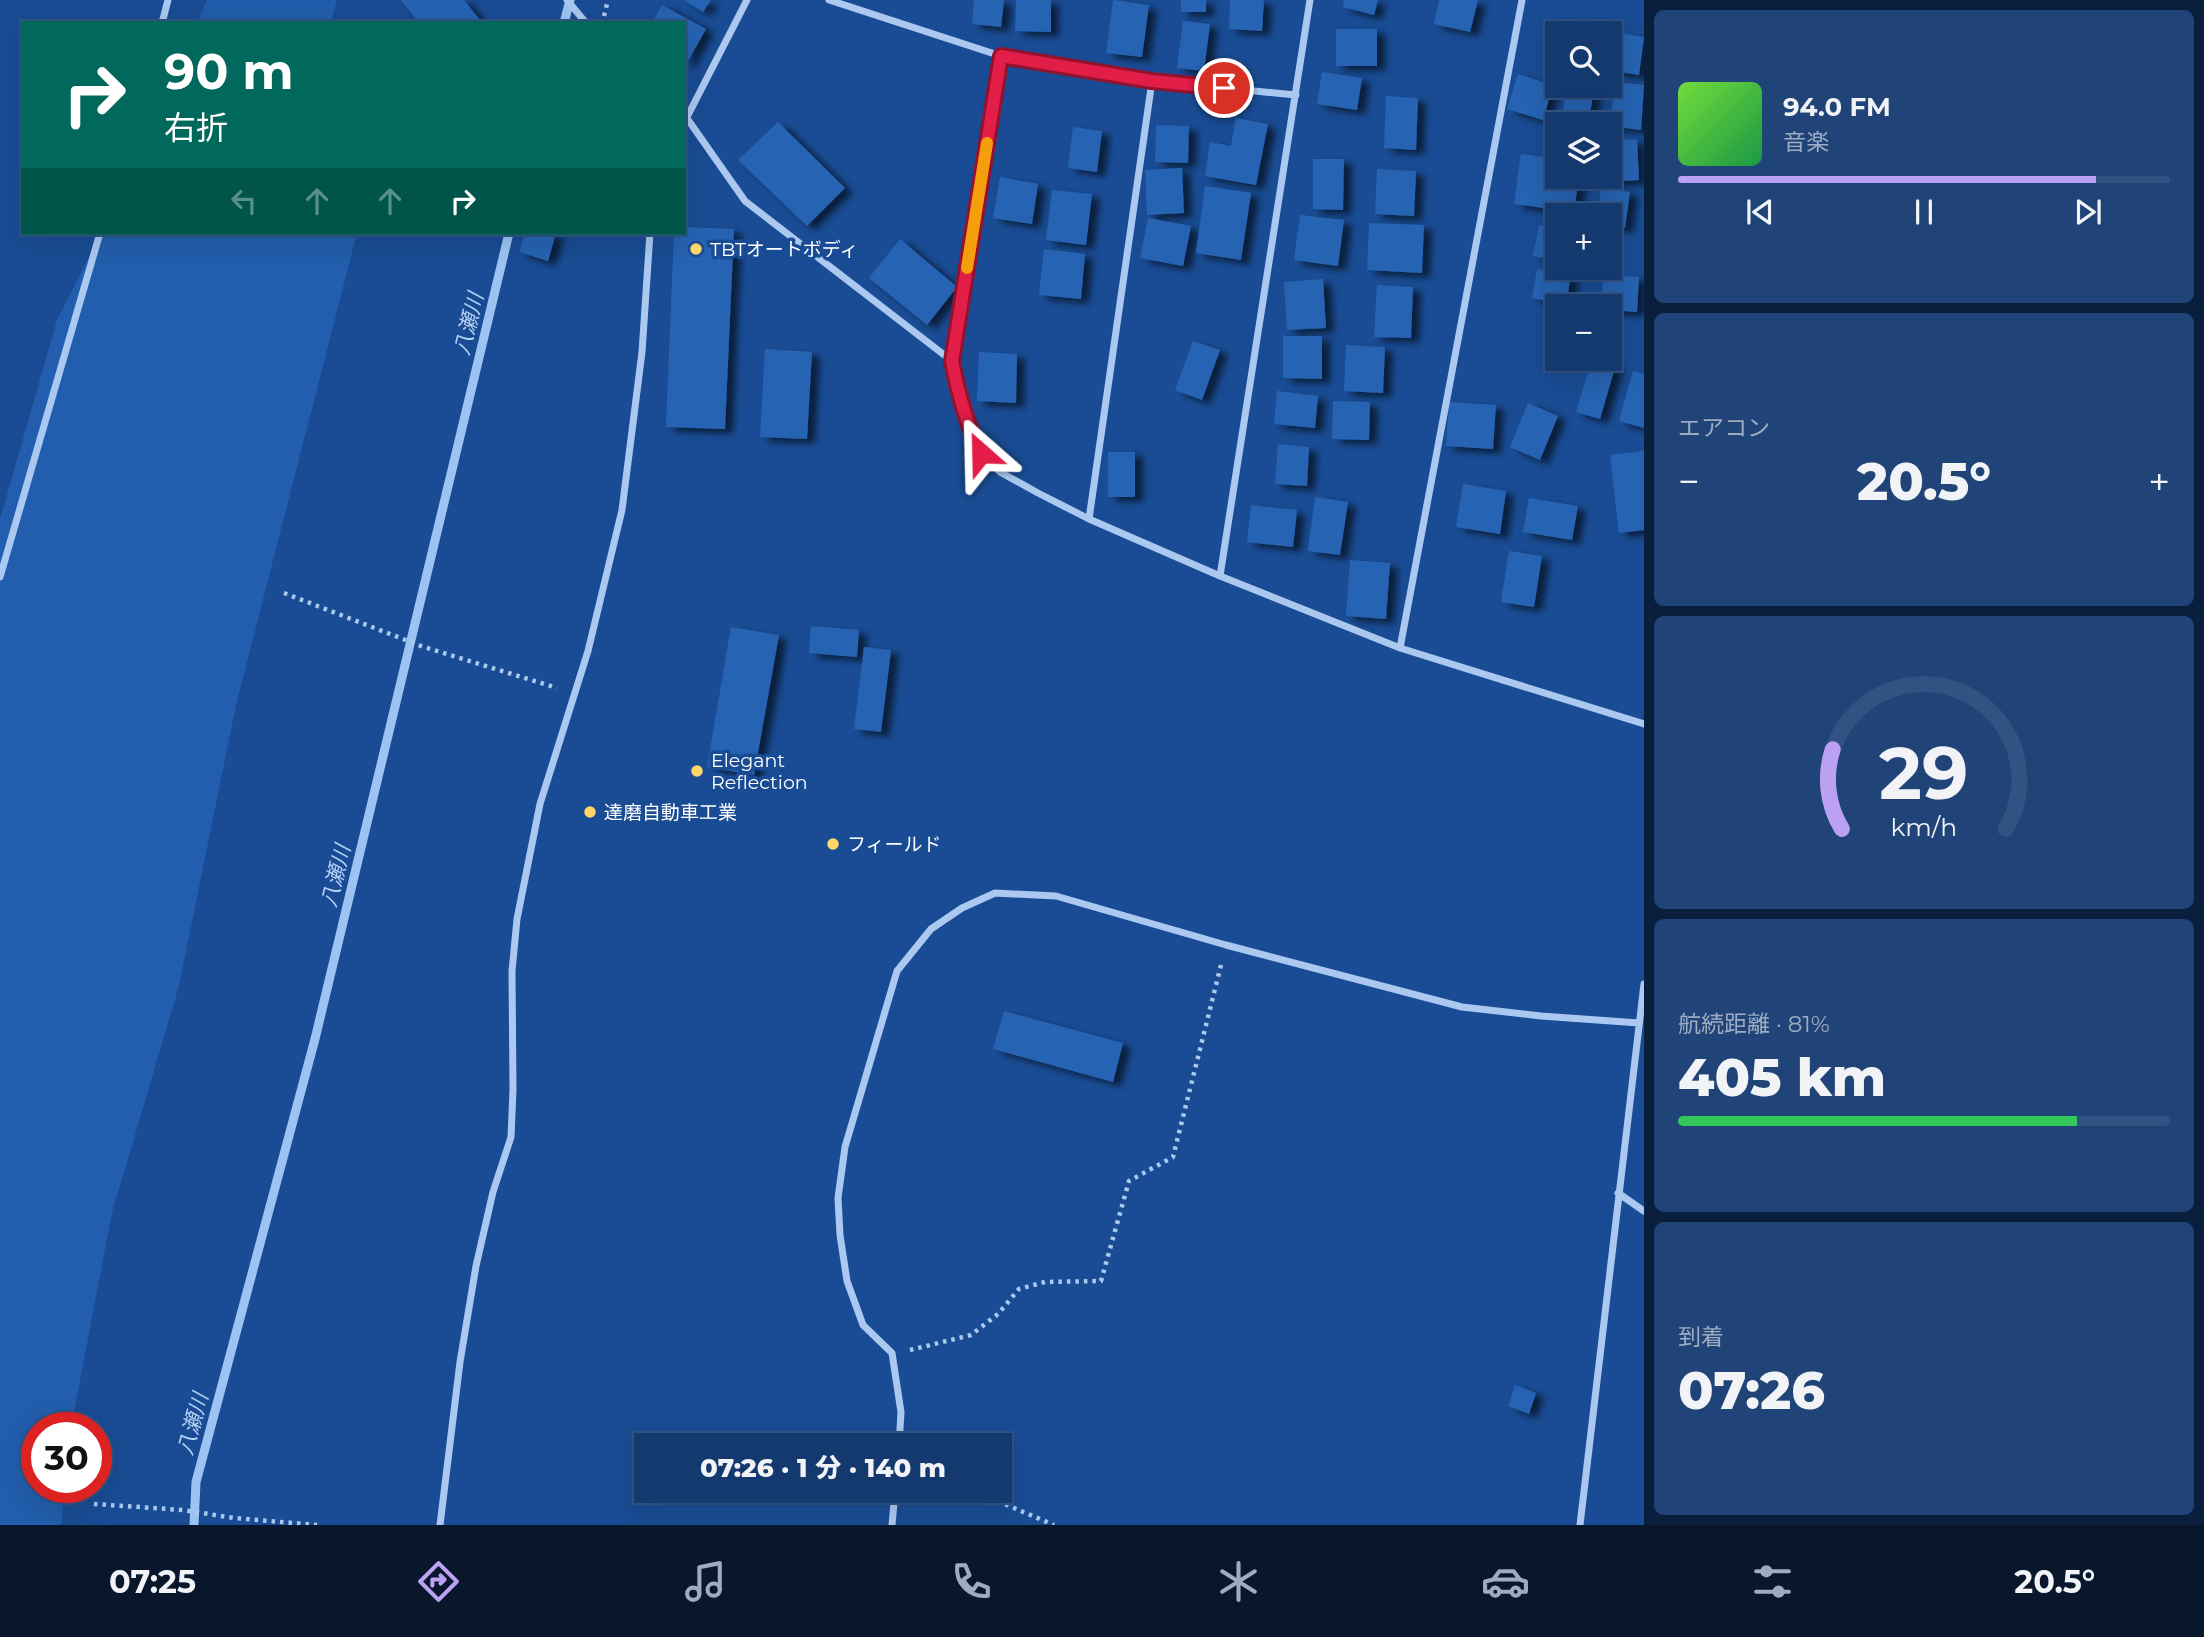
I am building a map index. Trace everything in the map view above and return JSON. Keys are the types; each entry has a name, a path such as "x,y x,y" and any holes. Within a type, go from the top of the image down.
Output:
{"street":[{"path":"163,21 168,0"},
{"path":"567,0 584,21"},
{"path":"686,116 747,0"},
{"path":"829,0 1001,56 1152,81 1296,95"},
{"path":"1220,576 1310,0"},
{"path":"1400,648 1522,0"},
{"path":"1001,56 952,361 967,424 981,453 1000,472 1089,519 1220,576 1400,648 1644,724"},
{"path":"1089,519 1152,81"},
{"path":"686,119 745,201 952,361"},
{"path":"0,577 99,235"},
{"path":"440,1525 460,1362 476,1266 511,1137 512,971 517,919 540,804 588,651 622,510 642,352 650,235"},
{"path":"900,1433 901,1412 891,1353 863,1325 847,1282 838,1198 845,1147 897,971 931,929 962,908 995,893 1056,896 1226,945 1462,1007 1639,1023"},
{"path":"1580,1525 1644,984"},
{"path":"1618,1194 1644,1211"},
{"path":"892,1525 894,1503"}],"path":[{"path":"603,21 608,0"},
{"path":"284,593 421,646 574,693"},
{"path":"891,1353 971,1335 998,1314 1019,1289 1045,1282 1101,1281 1129,1181 1173,1157 1226,945"},
{"path":"1002,1503 1054,1525"},
{"path":"94,1504 183,1510 234,1518 317,1525"}],"shaded area":[{"path":"207,0 337,0 332,21 198,21"},
{"path":"100,235 356,235 236,705 179,986 112,1213 74,1412 21,1412 21,1503 63,1503 61,1525 0,1525 0,519 57,320"}],"building":[{"path":"401,0 464,0 480,20 479,21 417,21"},
{"path":"684,0 711,0 703,12"},
{"path":"974,0 1004,0 1001,27 972,24"},
{"path":"1016,0 1051,0 1051,32 1015,31"},
{"path":"1113,0 1149,5 1142,57 1106,53"},
{"path":"1181,0 1206,0 1206,12 1181,12"},
{"path":"1230,0 1264,0 1262,31 1229,29"},
{"path":"1344,0 1378,0 1374,15 1343,7"},
{"path":"1439,0 1478,0 1470,32 1434,24"},
{"path":"662,5 706,29 686,64 686,21 653,21"},
{"path":"1183,21 1210,24 1204,71 1177,68"},
{"path":"1336,29 1377,29 1377,66 1336,66"},
{"path":"1622,33 1644,37 1639,75 1622,72"},
{"path":"1322,72 1362,78 1357,110 1317,104"},
{"path":"1518,74 1545,82 1545,98 1549,98 1543,120 1507,109"},
{"path":"1622,83 1644,85 1641,130 1622,128 1622,112 1612,112 1613,98 1622,98"},
{"path":"1386,96 1418,98 1416,150 1384,148"},
{"path":"1565,98 1592,98 1590,112 1563,112"},
{"path":"1236,118 1268,124 1256,185 1205,176 1210,142 1231,146"},
{"path":"778,122 845,188 807,226 738,160"},
{"path":"1156,125 1189,126 1188,163 1155,162"},
{"path":"1073,127 1102,131 1097,172 1068,168"},
{"path":"1637,139 1639,180 1622,181 1622,140"},
{"path":"1521,154 1545,157 1545,189 1577,189 1575,203 1545,203 1545,208 1514,204"},
{"path":"1313,159 1344,159 1343,210 1313,209"},
{"path":"1182,168 1184,213 1147,215 1145,170"},
{"path":"1377,169 1416,171 1414,216 1375,214"},
{"path":"1000,177 1038,184 1032,224 993,218"},
{"path":"1205,186 1251,193 1241,260 1196,253"},
{"path":"1601,189 1630,192 1625,228 1622,228 1622,203 1599,203"},
{"path":"1052,190 1092,194 1086,245 1046,240"},
{"path":"1300,215 1344,220 1338,266 1294,260"},
{"path":"1148,218 1191,226 1183,266 1140,258"},
{"path":"1369,223 1424,225 1422,273 1367,270"},
{"path":"1539,225 1545,226 1545,258 1533,256"},
{"path":"686,227 734,229 725,429 666,427 674,235 686,235"},
{"path":"524,235 555,235 548,261 519,252"},
{"path":"900,239 957,287 927,325 869,278"},
{"path":"1044,249 1085,254 1081,299 1039,295"},
{"path":"1537,269 1545,270 1545,280 1570,280 1568,294 1545,294 1545,300 1532,298"},
{"path":"1622,276 1639,277 1637,312 1622,311 1622,294 1602,294 1603,280 1622,280"},
{"path":"1323,279 1326,328 1287,330 1284,282"},
{"path":"1377,285 1413,287 1411,338 1374,337"},
{"path":"1283,336 1322,336 1322,379 1283,378"},
{"path":"1193,341 1220,350 1202,400 1175,390"},
{"path":"1346,345 1385,347 1383,393 1344,391"},
{"path":"765,349 812,352 807,439 760,437"},
{"path":"979,352 1017,354 1016,403 977,401"},
{"path":"1588,371 1614,371 1600,419 1576,412"},
{"path":"1633,371 1644,374 1644,428 1619,421"},
{"path":"1277,391 1318,396 1315,428 1274,424"},
{"path":"1333,401 1370,402 1369,440 1332,439"},
{"path":"1449,402 1496,405 1493,449 1446,446"},
{"path":"1528,403 1558,416 1540,460 1510,447"},
{"path":"1278,444 1309,447 1307,486 1275,484"},
{"path":"1644,451 1644,530 1619,533 1610,455"},
{"path":"1108,452 1135,452 1135,497 1108,497"},
{"path":"1463,484 1506,491 1500,534 1456,527"},
{"path":"1315,497 1348,502 1340,555 1308,551"},
{"path":"1529,498 1578,506 1572,540 1523,532"},
{"path":"1251,505 1297,510 1293,547 1247,542"},
{"path":"1509,551 1542,556 1534,607 1501,602"},
{"path":"1350,560 1390,563 1386,619 1346,616"},
{"path":"811,626 859,630 857,657 809,653"},
{"path":"731,627 779,635 754,775 707,767"},
{"path":"864,647 891,650 881,732 854,729"},
{"path":"1004,1011 1123,1043 1113,1082 993,1049"},
{"path":"1515,1385 1536,1393 1529,1414 1508,1406"}],"waterway":[{"name":"八瀬川","path":"565,21 570,0"},
{"name":"八瀬川","path":"194,1525 196,1482 315,1039 509,235"}],"slow traffic":[{"path":"967,268 987,143"}],"place":[{"name":"TBTオートボディ","path":"696,249"},
{"name":"Elegant Reflection","path":"697,771"},
{"name":"達磨自動車工業","path":"590,812"},
{"name":"フィールド","path":"833,844"}],"route":[{"path":"981,453 967,424 952,361 1001,56 1152,81 1224,88"}]}
